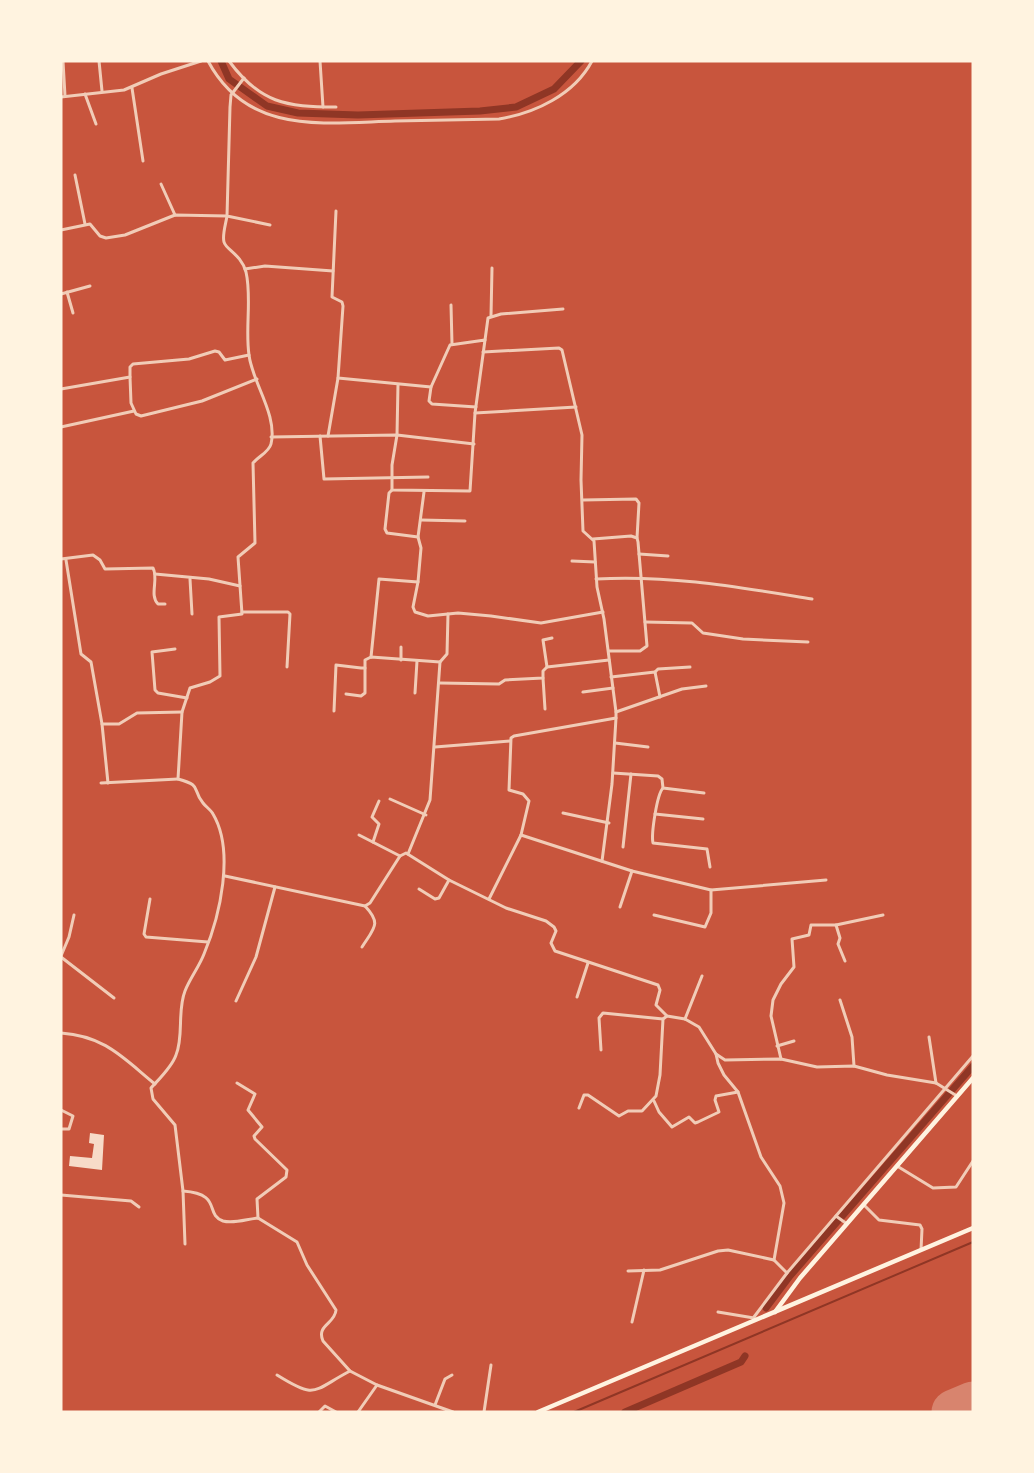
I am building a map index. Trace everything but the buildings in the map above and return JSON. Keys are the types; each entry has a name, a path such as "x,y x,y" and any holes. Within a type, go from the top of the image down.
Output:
{"main road":[{"path":"774,1313 800,1278 846,1223 864,1205 956,1095 973,1078"},
{"path":"538,1412 973,1228"}],"street":[{"path":"63,61 63,97 132,88 161,74 201,61"},
{"path":"99,61 102,92"},
{"path":"208,61 231,95 269,115 318,123 499,119 523,115 562,95 580,78 592,61"},
{"path":"229,61 266,98 275,101 336,107"},
{"path":"320,61 323,107"},
{"path":"242,612 238,557 255,543 253,463 269,448 271,437 270,421 249,355 248,281 238,254 225,244 231,95 244,78"},
{"path":"132,88 144,160"},
{"path":"85,94 96,124"},
{"path":"74,175 85,224"},
{"path":"161,184 175,215"},
{"path":"328,436 338,378 343,306 342,302 332,297 336,211"},
{"path":"61,230 85,224 92,225 100,236 106,238 125,234 175,215 227,216 270,225"},
{"path":"245,269 265,266 333,271"},
{"path":"491,316 492,268"},
{"path":"61,294 90,286"},
{"path":"67,292 73,313"},
{"path":"451,305 452,344"},
{"path":"392,490 424,492 470,491 475,413 487,318 491,316 563,309"},
{"path":"476,407 432,404 429,401 431,386 448,347 452,344 484,340"},
{"path":"483,352 560,348 582,435 583,532 593,539 631,536 637,538"},
{"path":"249,355 225,360 220,352 215,351 189,359 133,364 130,367 130,377 134,411 141,416 184,406 257,379"},
{"path":"61,389 130,377"},
{"path":"338,378 431,386"},
{"path":"398,384 397,435 392,490 389,493 385,529 387,533 418,537"},
{"path":"475,413 576,407"},
{"path":"61,427 134,411"},
{"path":"271,437 397,435 474,444"},
{"path":"320,436 324,479 392,476 428,477"},
{"path":"424,492 418,537 421,548 418,582 413,607 415,612 428,616 448,614 491,616 541,623 603,612"},
{"path":"583,500 636,499 639,503 638,554 648,644 645,649 609,651"},
{"path":"420,520 465,521"},
{"path":"593,539 596,579 609,651 616,712 609,823 602,861"},
{"path":"638,554 668,556"},
{"path":"61,560 93,556 100,560 105,569 151,568 155,574 155,599 158,604 165,604"},
{"path":"66,560 81,654 92,662 102,724 108,783"},
{"path":"572,562 595,562"},
{"path":"155,574 209,579 240,586"},
{"path":"596,579 640,577 705,582 812,599"},
{"path":"190,578 192,614"},
{"path":"371,657 379,579 418,582"},
{"path":"178,779 182,712 190,688 210,682 220,676 219,617 239,615 242,612 288,612 290,614 287,667"},
{"path":"408,854 426,814 432,784 440,662 447,654 448,614"},
{"path":"645,622 692,623 703,633 743,639 808,642"},
{"path":"547,667 543,640 552,638"},
{"path":"401,647 401,660"},
{"path":"175,650 152,652 155,690 158,693 187,698"},
{"path":"346,694 361,696 364,692 365,660 371,657 440,662"},
{"path":"545,708 543,671 547,667 609,660"},
{"path":"415,692 416,661"},
{"path":"334,711 336,665 364,668"},
{"path":"611,677 655,672 658,669 690,667"},
{"path":"655,672 660,697"},
{"path":"440,683 499,684 505,680 543,678"},
{"path":"616,712 682,689 706,686"},
{"path":"583,692 613,688"},
{"path":"102,724 119,724 137,713 182,712"},
{"path":"489,899 520,835 529,801 523,794 509,790 510,741 514,736 616,718"},
{"path":"435,747 510,741"},
{"path":"615,743 648,747"},
{"path":"613,772 658,776 662,779 662,788 659,793 655,814 653,843 707,849 709,850 710,867"},
{"path":"622,847 631,774"},
{"path":"101,783 178,779 191,782 197,788 203,805 212,812 220,828 224,886 208,942 181,1003 177,1053 151,1088 153,1099 174,1125 183,1191 185,1244"},
{"path":"662,788 704,793"},
{"path":"390,799 426,814"},
{"path":"373,842 379,827 372,814 378,802"},
{"path":"563,813 609,823"},
{"path":"655,814 703,819"},
{"path":"359,835 400,856"},
{"path":"520,835 632,871 711,890 826,880"},
{"path":"365,906 370,903 400,856 403,853 408,854 449,880 517,913 551,924 556,931 551,943 555,951 658,985 660,990 656,1005 667,1016 684,1018 698,1027 716,1054 724,1075 738,1092 761,1157 780,1186 784,1203 774,1260"},
{"path":"620,907 632,871"},
{"path":"224,876 365,906 375,916 376,922 362,947"},
{"path":"419,889 435,899 439,898 449,880"},
{"path":"236,1001 256,957 275,887"},
{"path":"654,915 705,927 711,913 711,890"},
{"path":"150,899 144,934 146,937 208,942"},
{"path":"74,915 69,937 61,956 114,998"},
{"path":"781,1059 771,1016 773,1000 781,984 794,967 792,939 809,935 811,925 836,924 883,915"},
{"path":"836,924 840,938 838,944 845,961"},
{"path":"577,997 588,963"},
{"path":"684,1018 695,997 702,976"},
{"path":"840,1000 852,1037 854,1066"},
{"path":"601,1050 599,1018 603,1013 663,1019 667,1016"},
{"path":"579,1108 582,1098 588,1095 619,1116 628,1111 642,1111 654,1101 660,1075 663,1019"},
{"path":"61,1033 88,1037 106,1045 155,1084"},
{"path":"929,1037 936,1084"},
{"path":"777,1046 794,1041"},
{"path":"716,1054 725,1060 781,1059 817,1067 854,1066 887,1075 936,1084 956,1095"},
{"path":"718,1312 755,1319 787,1273 973,1056"},
{"path":"237,1084 256,1094 248,1110 262,1127 254,1136 255,1139 288,1173 286,1177 257,1199 258,1218"},
{"path":"654,1101 672,1127 675,1127 689,1117 695,1123 719,1112 715,1100 716,1096 738,1092"},
{"path":"61,1110 73,1116 69,1129 61,1129"},
{"path":"897,1166 933,1188 939,1189 956,1187 973,1161"},
{"path":"183,1191 204,1194 210,1201 216,1216 222,1220 233,1222 258,1218 297,1242 308,1265 336,1310 335,1316 321,1330 320,1336 350,1371 377,1385 453,1412"},
{"path":"61,1195 131,1201 139,1207"},
{"path":"864,1205 879,1220 920,1225 922,1229 920,1252"},
{"path":"837,1216 846,1223"},
{"path":"628,1271 660,1270 718,1250 728,1250 774,1260 787,1273"},
{"path":"632,1322 644,1270"},
{"path":"484,1412 491,1365"},
{"path":"277,1376 308,1392 316,1390 350,1371"},
{"path":"435,1406 445,1379 452,1375"},
{"path":"358,1412 377,1385"},
{"path":"319,1412 325,1406 336,1412"}],"waterway":[{"path":"221,61 229,79 267,106 298,113 358,115 480,111 516,107 554,89 581,61"},
{"path":"766,1308 790,1276 973,1066"},
{"path":"574,1412 973,1242"},
{"path":"625,1412 741,1362 745,1356"}],"runway":[{"path":"954,1412 973,1404"}]}
